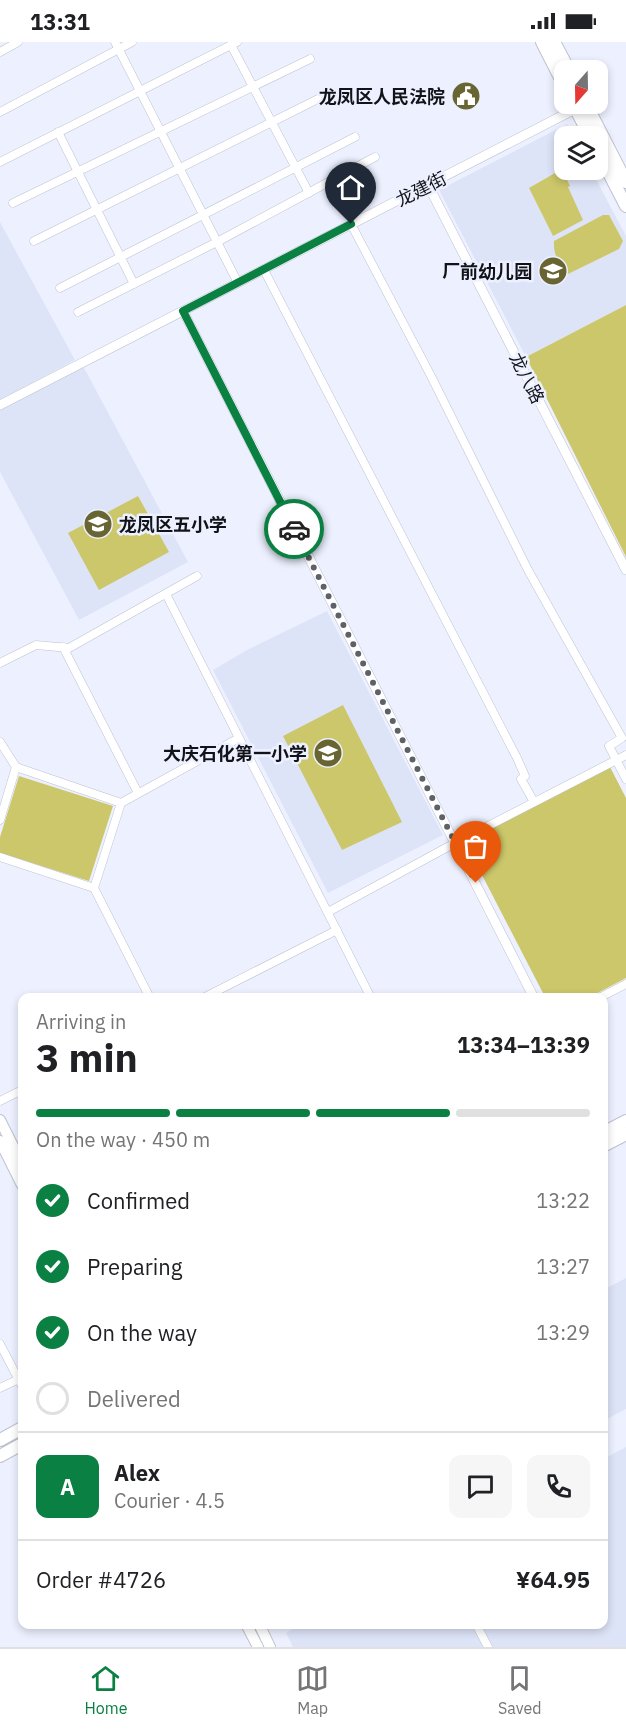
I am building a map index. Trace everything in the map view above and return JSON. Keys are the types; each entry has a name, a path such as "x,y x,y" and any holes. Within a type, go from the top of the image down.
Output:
{"main road":[{"path":"542,42 554,66"},
{"path":"554,42 564,60"},
{"path":"585,114 626,182"},
{"path":"608,171 626,206"},
{"path":"0,1120 18,1156"},
{"path":"608,1134 626,1121"},
{"path":"608,1136 626,1134"},
{"path":"0,1141 18,1177"},
{"path":"0,1440 18,1430"},
{"path":"0,1456 18,1446"},
{"path":"249,1629 258,1647"},
{"path":"261,1629 270,1647"}],"street":[{"path":"0,52 18,42"},
{"path":"0,112 117,45 132,42"},
{"path":"0,162 234,44 253,87 309,193"},
{"path":"117,45 238,283"},
{"path":"13,202 310,59"},
{"path":"34,241 328,94"},
{"name":"龙建街","path":"0,405 563,114"},
{"path":"58,132 134,284"},
{"path":"60,288 355,138"},
{"path":"78,312 217,242 375,157"},
{"name":"龙八路","path":"428,185 626,570"},
{"path":"351,224 522,559 622,738 609,746 626,779"},
{"path":"264,270 512,747 525,776 521,779 534,802"},
{"path":"183,311 531,993"},
{"path":"0,663 36,645 69,648 197,576"},
{"path":"166,594 368,993"},
{"path":"63,647 138,793"},
{"path":"147,993 94,888 121,803 239,738"},
{"path":"0,742 16,767 121,803"},
{"path":"328,912 455,843 626,755"},
{"path":"0,820 16,767"},
{"path":"0,857 94,888"},
{"path":"213,993 337,930"},
{"path":"608,993 626,984"},
{"path":"0,1101 18,1092"},
{"path":"0,1344 18,1377"},
{"path":"0,1388 18,1384"},
{"path":"479,1629 488,1647"}],"shaded area":[{"name":"厂前幼儿园","path":"554,131 554,180 596,180 626,236 626,305 526,357 439,190"},
{"path":"554,174 554,180 567,180 570,186 568,187 583,220 553,236 529,188"},
{"path":"603,215 609,215 623,241 619,249 568,274 560,270 554,250 554,241"},
{"path":"0,222 75,360 0,400"},
{"path":"626,305 626,557 526,357"},
{"name":"龙凤区五小学","path":"82,364 188,562 79,620 0,472 0,407"},
{"path":"138,496 169,552 99,590 68,533"},
{"name":"大庆石化第一小学","path":"327,611 443,835 328,893 213,670 247,650"},
{"path":"343,705 402,822 342,850 283,736"},
{"path":"610,767 626,798 626,978 598,993 543,993 465,842"},
{"path":"19,776 113,806 89,881 0,853 0,837"},
{"path":"626,1278 626,1409 608,1418 608,1287"},
{"path":"626,1447 626,1647 293,1647 286,1633 293,1629 608,1629 608,1456"}],"way so far":[{"path":"294,529 476,883"}],"place":[{"name":"龙凤区人民法院","path":"466,96"},
{"name":"厂前幼儿园","path":"553,271"},
{"name":"龙凤区五小学","path":"98,524"},
{"name":"大庆石化第一小学","path":"328,753"}],"route":[{"path":"294,529 183,311 351,224"}]}
